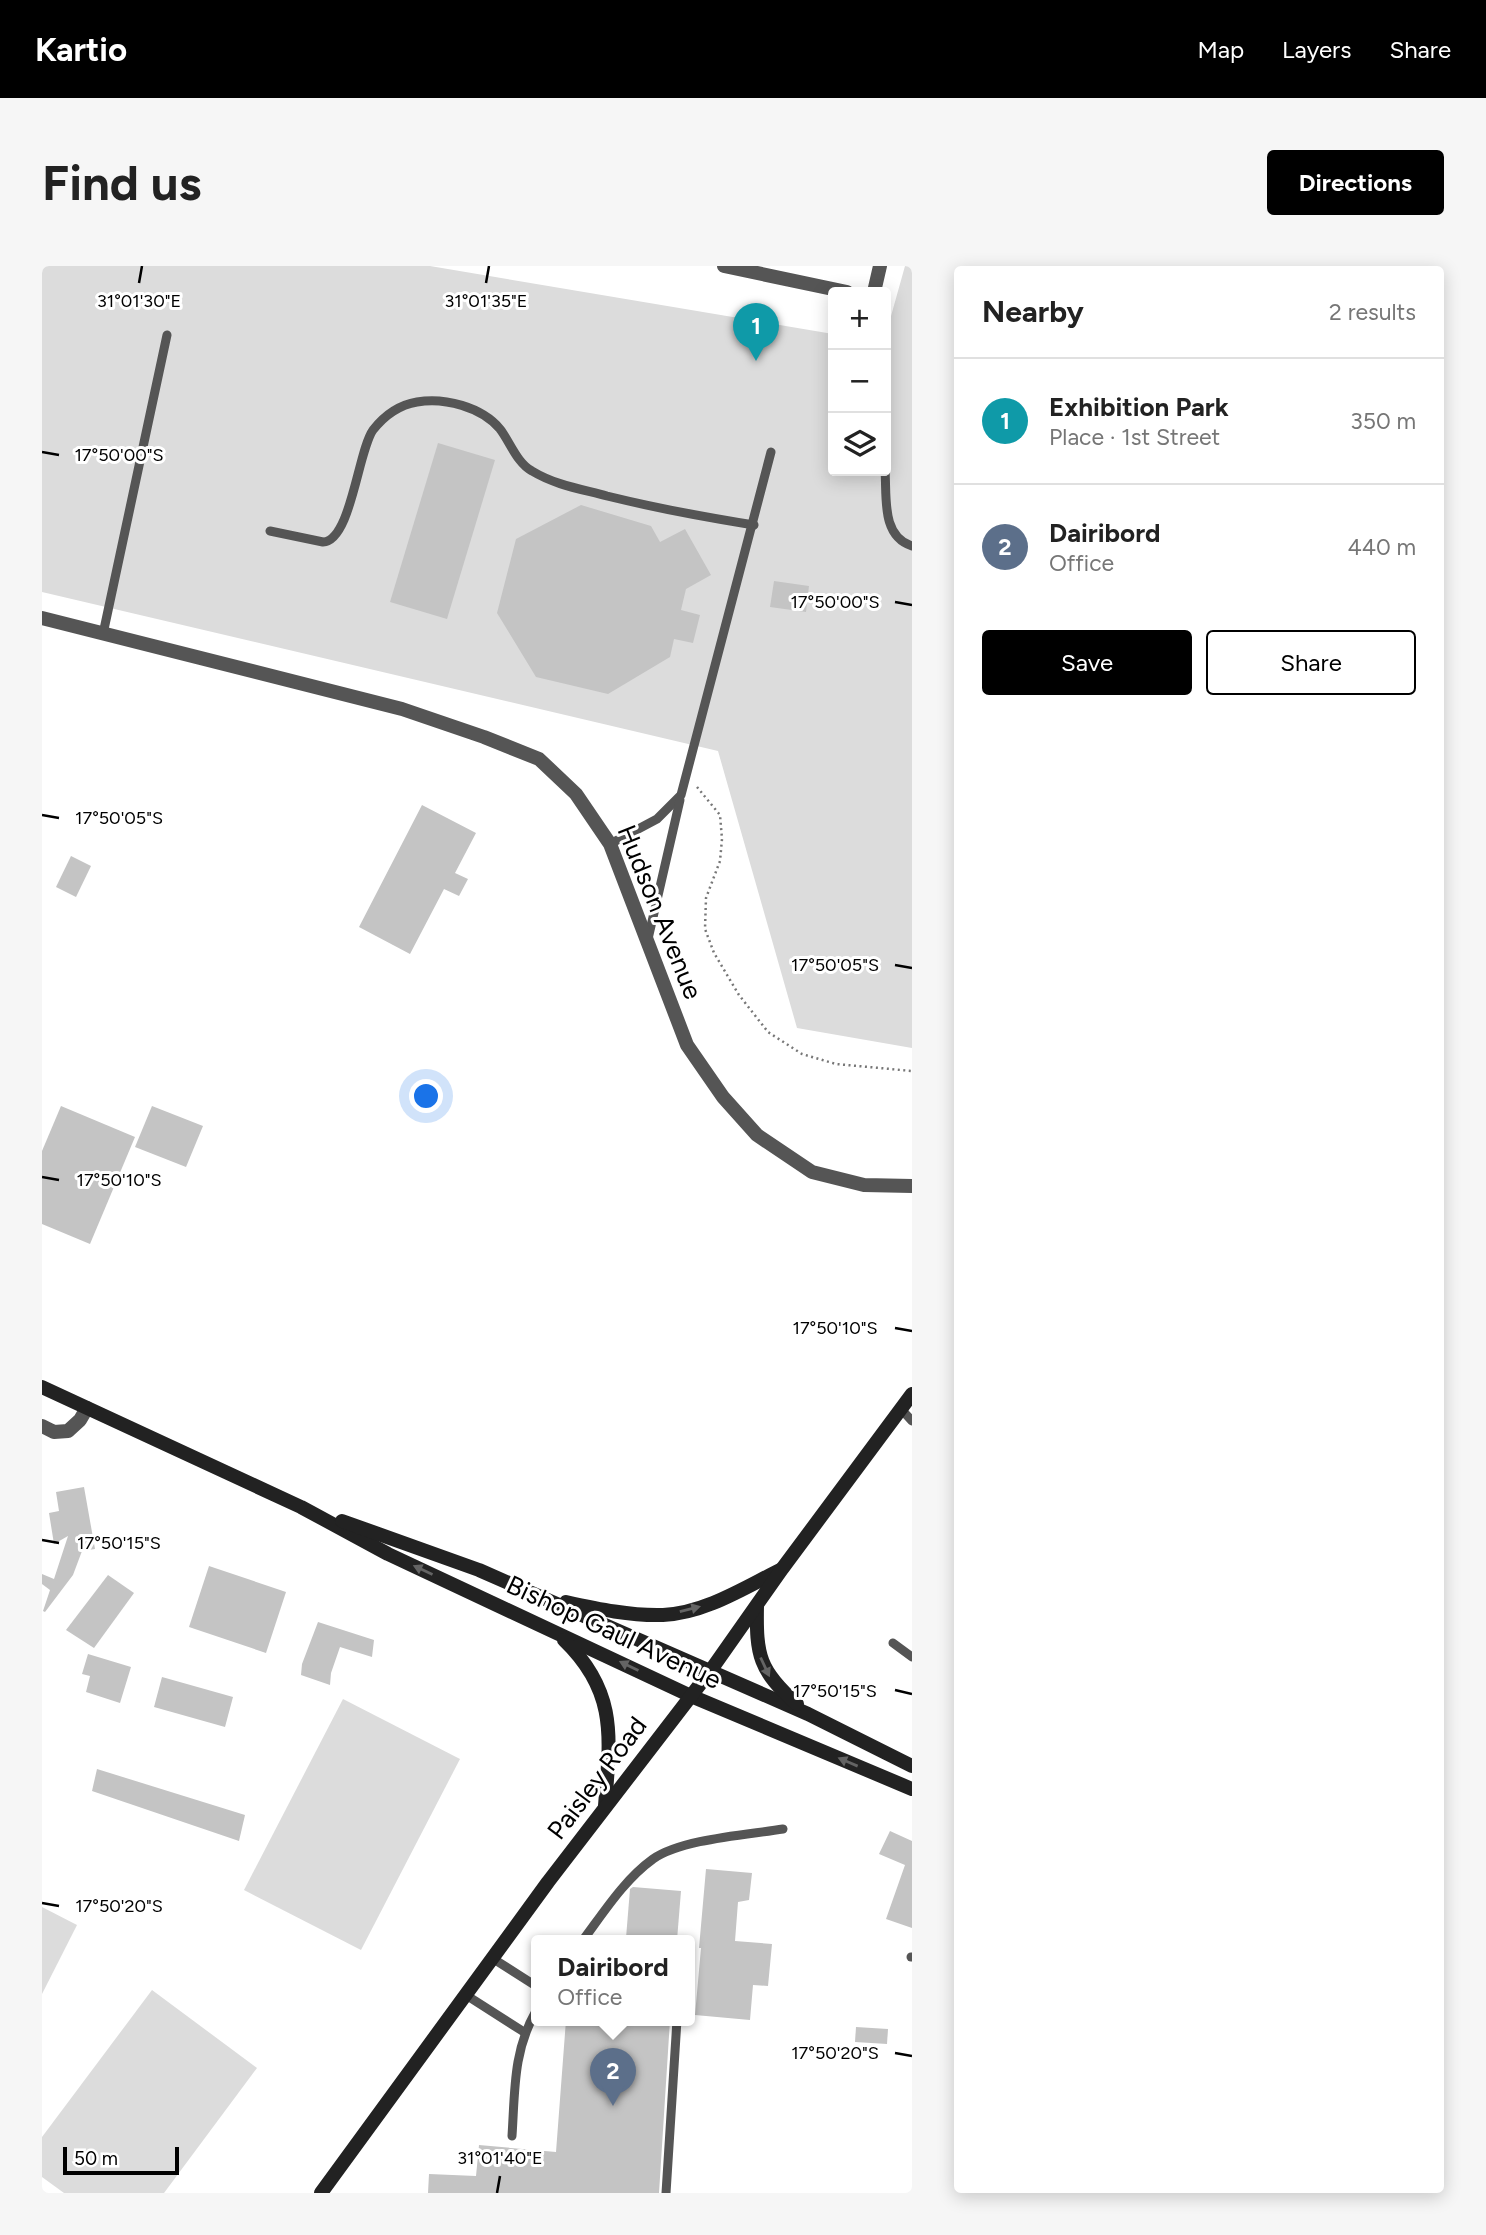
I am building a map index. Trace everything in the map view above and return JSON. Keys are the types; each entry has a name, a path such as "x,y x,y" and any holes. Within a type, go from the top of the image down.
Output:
{"main road":[{"name":"Bishop Gaul Avenue","path":"42,1387 301,1507 388,1554 691,1696 912,1789"},
{"name":"Paisley Road","path":"321,2193 492,1958 711,1670 912,1394"},
{"name":"Bishop Gaul Avenue","path":"301,1507 444,1556 711,1670 808,1714 912,1766"},
{"path":"527,1592 603,1610 665,1615 723,1599 782,1569"},
{"path":"757,1604 756,1638 768,1675 780,1690 808,1714"},
{"path":"554,1630 577,1652 590,1670 604,1699 609,1752 605,1807"}],"street":[{"path":"724,266 828,288"},
{"path":"875,287 880,266"},
{"name":"Hudson Avenue","path":"42,618 402,709 539,759 576,794 610,844 687,1045 723,1097 757,1135 812,1172 864,1185 912,1186"},
{"path":"42,1426 54,1432 68,1431 80,1420 87,1408"}],"lane":[{"path":"103,634 167,335"},
{"path":"270,531 323,542 329,542 335,537 343,522 372,432 390,411 417,401 449,402 475,410 498,427 528,470 558,484 673,512 754,525"},
{"path":"648,939 681,795 771,452"},
{"path":"885,476 889,527 897,538 912,546"},
{"path":"610,844 657,819 681,795"},
{"path":"901,1409 912,1421"},
{"path":"893,1643 912,1657"},
{"path":"587,1935 623,1886 653,1859 679,1846 783,1829"},
{"path":"492,1958 531,1983"},
{"path":"466,1995 524,2032"},
{"path":"512,2136 516,2069 524,2032 531,2020"},
{"path":"666,2193 677,2026"}],"path":[{"path":"688,776 720,816 720,861 706,898 705,929 714,953 739,995 768,1032 802,1054 836,1064 912,1071"}],"shaded area":[{"path":"42,266 430,266 828,333 828,476 891,476 891,316 905,266 912,266 912,1048 797,1028 718,751 42,592"},
{"path":"343,1699 460,1759 361,1950 244,1890"},
{"path":"42,1907 77,1925 42,1994"},
{"path":"152,1990 257,2068 164,2193 64,2193 42,2177 42,2137"}],"building":[{"path":"438,443 495,460 447,619 390,602"},
{"path":"581,505 651,526 660,542 685,529 711,575 686,589 681,610 700,615 693,643 674,639 670,657 608,694 536,677 497,613 516,539"},
{"path":"774,581 809,586 806,612 770,607"},
{"path":"422,805 476,833 455,873 468,879 459,896 444,889 410,954 359,927"},
{"path":"71,856 91,866 76,897 56,887"},
{"path":"61,1106 135,1137 90,1244 42,1224 42,1151"},
{"path":"152,1106 203,1126 186,1167 135,1147"},
{"path":"84,1487 95,1549 82,1551 73,1575 45,1612 43,1611 50,1590 42,1584 42,1574 54,1579 68,1536 54,1544 49,1513 59,1511 56,1492"},
{"path":"209,1566 286,1592 266,1653 189,1627"},
{"path":"108,1575 134,1593 94,1648 66,1630"},
{"path":"318,1622 374,1640 372,1657 340,1647 330,1685 301,1675 302,1664"},
{"path":"88,1654 131,1667 120,1703 86,1692 90,1676 82,1674"},
{"path":"162,1677 233,1697 225,1727 154,1707"},
{"path":"97,1769 245,1815 239,1841 92,1791"},
{"path":"890,1831 912,1841 912,1928 886,1919 905,1865 879,1854"},
{"path":"706,1869 752,1873 749,1900 738,1902 735,1941 772,1944 768,1986 753,1985 750,2020 695,2015"},
{"path":"633,1887 681,1891 677,1935 626,1935 630,1889"},
{"path":"566,2026 670,2026 659,2193 428,2193 429,2174 476,2176 479,2145 556,2152"},
{"path":"856,2027 888,2029 887,2044 855,2042"}],"place":[{"name":"Exhibition Park","path":"756,361"},
{"name":"Dairibord","path":"613,2106"}]}
